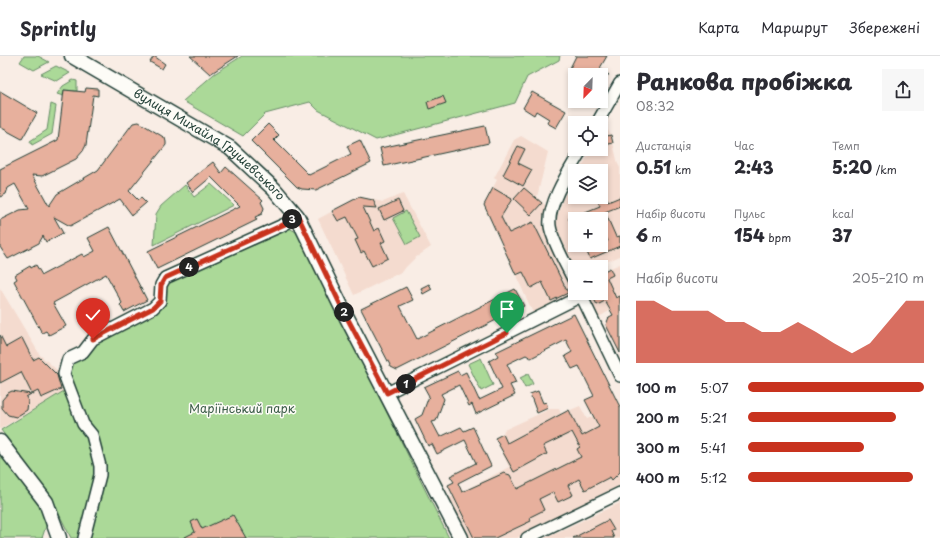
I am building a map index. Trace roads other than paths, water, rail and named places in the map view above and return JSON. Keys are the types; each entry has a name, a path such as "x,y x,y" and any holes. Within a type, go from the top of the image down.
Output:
{"main road":[{"name":"вулиця Михайла Грушевського","path":"72,56 230,148 274,189 298,216 343,310 387,393 460,538"},
{"path":"0,442 46,502 59,538"}],"street":[{"path":"601,116 620,83"},
{"path":"568,268 551,230 551,212 560,190 578,156"},
{"path":"84,538 100,475 100,466 92,435 83,424 64,374 68,359 83,352 93,339 157,304 160,301 161,285 165,278 285,224 298,216"},
{"path":"387,393 570,300"},
{"path":"582,300 620,376"},
{"path":"527,538 620,493"}],"park label":[{"name":"Маріїнський парк","path":"242,409"}]}
